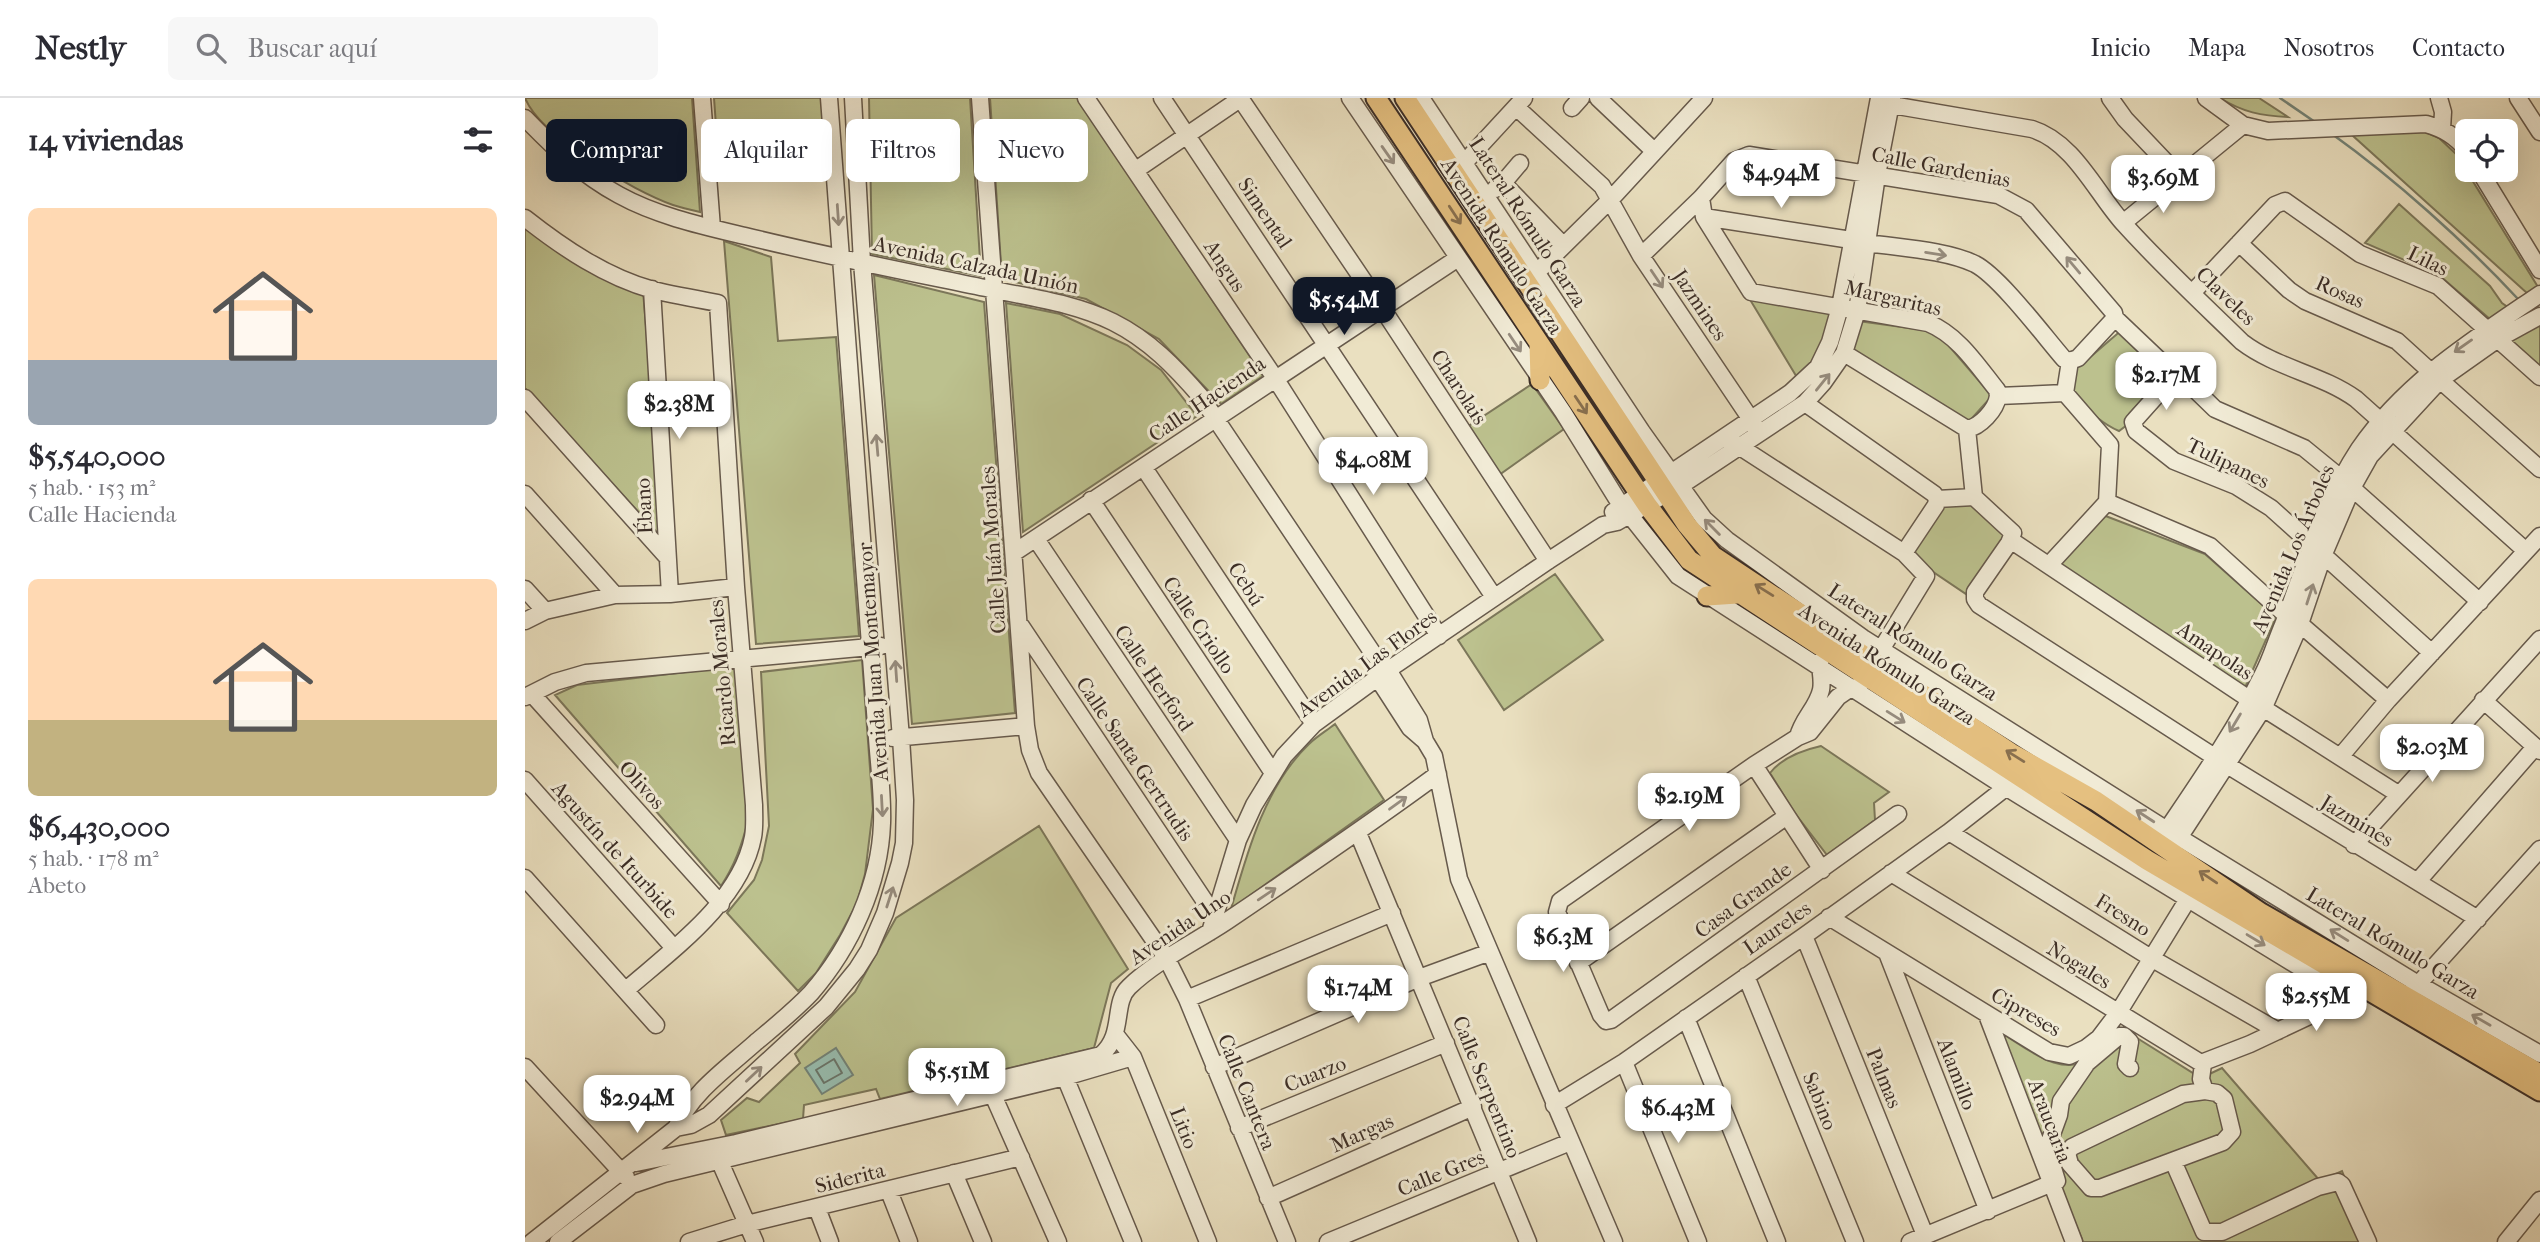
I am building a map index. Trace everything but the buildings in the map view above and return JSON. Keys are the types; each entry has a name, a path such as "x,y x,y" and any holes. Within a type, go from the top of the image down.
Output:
{"main road":[{"name":"Avenida Rómulo Garza","path":"1375,98 1432,179 1539,343 1713,556 1875,682 2013,783 2160,855 2261,913 2412,990 2540,1074"},
{"path":"1391,98 1398,119 1432,179"},
{"name":"Avenida Rómulo Garza","path":"1405,98 1532,277 1659,490 1689,560 1737,594 1823,639 1875,653 2011,753 2096,801 2160,855 2361,988 2540,1091"},
{"path":"1539,343 1540,380"},
{"path":"1707,596 1737,594"},
{"path":"1823,639 1856,633 1875,653"}],"street":[{"path":"702,98 712,228"},
{"name":"Avenida Juan Montemayor","path":"626,1167 676,1128 689,1103 811,992 849,936 873,883 883,821 829,98"},
{"name":"Avenida Juan Montemayor","path":"676,1128 691,1125 709,1115 826,1007 869,950 885,913 900,863 905,824 901,738 862,262 853,98"},
{"name":"Calle Juán Morales","path":"980,98 1026,726 1030,750 1039,772 1167,959"},
{"name":"Angus","path":"1086,98 1275,378 1440,635"},
{"name":"Simental","path":"1163,98 1494,597"},
{"path":"1350,98 1625,511 1678,576 1820,669 2013,783"},
{"name":"Lateral Rómulo Garza","path":"1421,98 1487,195 1532,277"},
{"path":"1598,98 1654,151"},
{"name":"Claveles","path":"1862,98 1885,100 2039,131 2059,145 2123,223 2242,342 2255,352 2337,387 2356,398 2526,551"},
{"path":"2110,98 2180,177"},
{"path":"2206,98 2243,125 2268,131 2426,124 2455,137"},
{"path":"2439,98 2443,112 2442,129"},
{"path":"2518,98 2540,132"},
{"path":"1136,170 1240,99"},
{"name":"Charolais","path":"1240,99 1382,308 1548,561"},
{"path":"1532,277 1609,200 1698,100"},
{"name":"Avenida Las Flores","path":"1210,932 1238,840 1254,805 1292,747 1314,724 1382,673 1603,525 1611,513 1625,511 1738,446 1755,426 1818,366 1830,342 1840,307 1851,240 1871,173 1885,100"},
{"path":"1465,162 1520,103"},
{"name":"Jazmines","path":"1520,103 1602,186 1641,256 1755,426"},
{"name":"Avenida Calzada Unión","path":"525,118 560,155 603,186 646,208 712,228 841,258 1062,303 1120,326 1157,350 1201,397 1216,418 1372,652 1382,673 1419,720 1425,740 1434,756 1457,873 1613,1242"},
{"path":"2123,223 2243,125"},
{"name":"Calle Gardenias","path":"1701,198 1734,161 1749,155 1998,195 2017,204 2035,220 2114,313 2115,318 2175,375 2181,376 2215,409 2304,448 2480,602"},
{"path":"1487,195 1503,183 1520,163"},
{"name":"Avenida Las Flores","path":"1659,490 1724,437 1805,403 1844,353 1857,311 1868,243 1871,173"},
{"path":"2486,182 2540,270"},
{"path":"1503,183 1563,244"},
{"path":"1701,198 1704,217 1851,240"},
{"path":"1641,256 1701,198"},
{"name":"Lilas","path":"2239,243 2275,205 2285,201 2360,254 2438,286 2540,377"},
{"name":"Margaritas","path":"1704,217 1748,289 1755,293 1928,323 1944,329 1997,390 1998,397"},
{"path":"525,218 572,252 623,278 652,289"},
{"path":"1868,243 1945,255 1974,264 1990,275 2064,359 2070,361 2078,358 2115,318"},
{"path":"2192,293 2239,243"},
{"name":"Rosas","path":"2239,243 2289,290 2305,301 2397,341 2540,469"},
{"name":"Calle Hacienda","path":"1015,552 1458,258"},
{"name":"Ricardo Morales","path":"626,990 721,904 745,860 753,836 754,804 717,303 652,289"},
{"name":"Ébano","path":"652,289 670,594"},
{"name":"Avenida Los Árboles","path":"2160,855 2256,703 2347,484 2370,456 2387,425 2435,376 2493,334 2540,294"},
{"name":"Avenida Los Árboles","path":"2493,334 2540,316"},
{"path":"1844,353 1967,429"},
{"path":"2065,393 2070,361"},
{"name":"Tulipanes","path":"2175,375 2133,422 2136,431 2174,461 2253,495 2271,508 2432,653"},
{"path":"1967,429 1979,425 1998,402 1998,397 2065,393"},
{"path":"2049,565 2107,502 2111,445 2065,393"},
{"path":"525,398 667,557"},
{"path":"1805,403 1934,494 1936,505 1904,553"},
{"path":"1967,429 1974,497 2013,533 2009,542"},
{"path":"1724,437 1904,553 1926,576 1875,653"},
{"name":"Cebú","path":"1144,468 1314,724"},
{"name":"Lateral Rómulo Garza","path":"1659,490 1704,519 1727,540 1856,633"},
{"path":"525,494 615,595"},
{"path":"1937,499 1974,497"},
{"name":"Calle Criollo","path":"1091,500 1273,773"},
{"path":"2107,502 2210,546 2388,700"},
{"path":"2340,757 2388,700 2540,536"},
{"name":"Calle Herford","path":"1036,539 1238,840"},
{"name":"Jazmines","path":"2009,542 1975,592 1979,605 2220,761 2478,919"},
{"name":"Amapolas","path":"2009,542 2015,543 2049,565 2398,794"},
{"path":"525,621 545,611 615,595 670,594 736,587"},
{"path":"525,589 545,611"},
{"name":"Calle Santa Gertrudis","path":"1020,626 1214,915"},
{"path":"1798,737 1802,721 1822,687 1820,669 1823,639"},
{"path":"529,695 555,682 586,673 894,644"},
{"path":"2354,845 2483,700 2537,649"},
{"path":"1787,816 1578,963 1557,912 1560,901 1754,765 1812,730 1838,697 1851,688 1875,682"},
{"name":"Olivos","path":"529,695 721,904"},
{"path":"2418,881 2537,749 2483,700"},
{"path":"877,738 1026,726"},
{"path":"1754,765 1822,870"},
{"name":"Avenida Uno","path":"1115,1034 1125,991 1167,959 1358,833 1438,774"},
{"name":"Agustín de Iturbide","path":"525,780 674,948"},
{"name":"Laureles","path":"1554,1105 1624,1062 1804,936 2013,783"},
{"name":"Casa Grande","path":"1578,963 1601,1016 1607,1021 1611,1020 1898,814"},
{"name":"Fresno","path":"1949,832 2151,958 2278,1031"},
{"name":"Calle Serpentino","path":"1358,833 1499,1171 1523,1240"},
{"path":"2412,990 2540,849"},
{"path":"2160,855 2188,899 2334,987 2361,988"},
{"name":"Nogales","path":"1891,873 2203,1064"},
{"path":"525,878 656,1025"},
{"name":"Cipreses","path":"1829,917 2049,1052 2069,1056 2094,1042 2118,1013 2188,899"},
{"path":"1187,999 1392,913"},
{"name":"Palmas","path":"1804,936 1918,1239"},
{"path":"1214,1067 1419,978 1490,952"},
{"name":"Alamillo","path":"1887,953 1988,1211"},
{"name":"Calle Cantera","path":"1167,959 1187,999 1287,1242"},
{"name":"Sabino","path":"1746,976 1855,1242"},
{"path":"2205,1091 2201,1079 2203,1064 2349,998 2361,988"},
{"name":"Lateral Rómulo Garza","path":"2412,990 2540,1054"},
{"path":"811,992 826,1007"},
{"name":"Araucaria","path":"1987,1015 2054,1182 2074,1242"},
{"path":"1686,1018 1777,1242"},
{"path":"558,1242 632,1185 721,1154 1101,1055 1108,1049 1115,1034"},
{"name":"Litio","path":"1115,1034 1133,1057 1208,1242"},
{"path":"2054,1182 2047,1148 2061,1101 2087,1063 2119,1036 2124,1036 2130,1042 2126,1060 2130,1068"},
{"name":"Cuarzo","path":"1239,1128 1446,1043"},
{"path":"532,1242 626,1167 721,1154 993,1095 1133,1057"},
{"path":"1624,1062 1698,1242"},
{"path":"525,1066 626,1167 632,1185"},
{"path":"1065,1077 1133,1242"},
{"path":"2205,1091 2217,1093 2224,1099 2232,1132 2223,1142 2173,1161 2100,1188 2091,1188 2067,1157 2068,1150 2072,1147 2183,1094 2205,1091"},
{"path":"993,1095 1058,1242"},
{"name":"Margas","path":"1268,1198 1473,1107"},
{"path":"709,1115 755,1242"},
{"name":"Calle Gres","path":"1328,1242 1570,1142"},
{"name":"Siderita","path":"688,1242 747,1224 1021,1157"},
{"path":"2173,1161 2204,1232 2222,1232 2318,1187 2338,1182 2342,1185 2368,1242"},
{"path":"954,1173 983,1242"},
{"path":"1918,1239 2054,1182 2068,1182 2081,1176"},
{"path":"889,1191 909,1242"},
{"path":"2506,1242 2540,1200"},
{"path":"817,1208 830,1242"}],"green space":[{"path":"525,98 692,98 700,212 676,206 625,182 687,182 687,119 546,119 546,126"},
{"path":"714,98 824,98 825,119 716,119"},
{"path":"869,98 970,98 981,276 872,254 871,182 960,182 960,119 869,119"},
{"path":"990,98 1077,98 1263,376 1221,404 1159,339 1086,299 1002,279 996,182 1088,182 1088,119 991,119"},
{"path":"2220,98 2259,98 2288,117 2253,112"},
{"path":"2423,131 2439,138 2455,153 2455,182 2473,182 2538,287 2528,294 2352,135"},
{"path":"2399,204 2490,286 2509,308 2491,320 2439,275 2365,243"},
{"path":"525,224 643,291 664,540 525,388"},
{"path":"724,241 771,257 778,341 836,337 859,636 756,644"},
{"path":"874,275 984,302 1015,713 912,724"},
{"path":"1749,298 1831,313 1820,348 1798,379"},
{"path":"1006,303 1060,314 1127,345 1161,370 1197,416 1023,532"},
{"path":"2540,320 2540,367 2511,341"},
{"path":"1858,321 1931,331 1943,339 1992,396 1965,426 1851,352"},
{"path":"2124,328 2169,370 2129,414 2127,425 2119,431 2099,419 2069,392 2071,366 2081,365"},
{"path":"1532,384 1564,429 1499,475 1467,427"},
{"path":"1965,499 2011,534 2003,540 1966,594 1908,555 1945,502"},
{"path":"2103,515 2205,554 2276,617 2244,690 2055,567"},
{"path":"1555,574 1603,640 1504,710 1458,640"},
{"path":"862,660 873,809 865,874 857,903 840,935 816,973 798,991 727,913 754,880 762,860 769,826 761,672"},
{"path":"736,666 748,819 738,854 721,886 555,695 577,685"},
{"path":"1335,724 1384,800 1231,909 1251,843 1269,800 1294,761 1309,744"},
{"path":"1821,746 1889,792 1874,803 1875,820 1827,855 1794,812 1770,773 1793,755"},
{"path":"1039,826 1128,969 1111,983 1094,1048 880,1099 876,1089 804,1105 803,1119 726,1135 721,1120 747,1098 759,1102 800,1063 795,1054 855,992 896,918"},
{"path":"2121,1028 2201,1078 2222,1068 2320,1181 2342,1171 2370,1242 2083,1242 1998,1038 1998,1031 2045,1059 2070,1065 2083,1063 2095,1056"}],"water":[{"path":"836,1048 853,1075 822,1094 805,1068"}],"waterway":[{"path":"2280,98 2315,122"},
{"path":"2332,134 2429,212 2518,299"}]}
